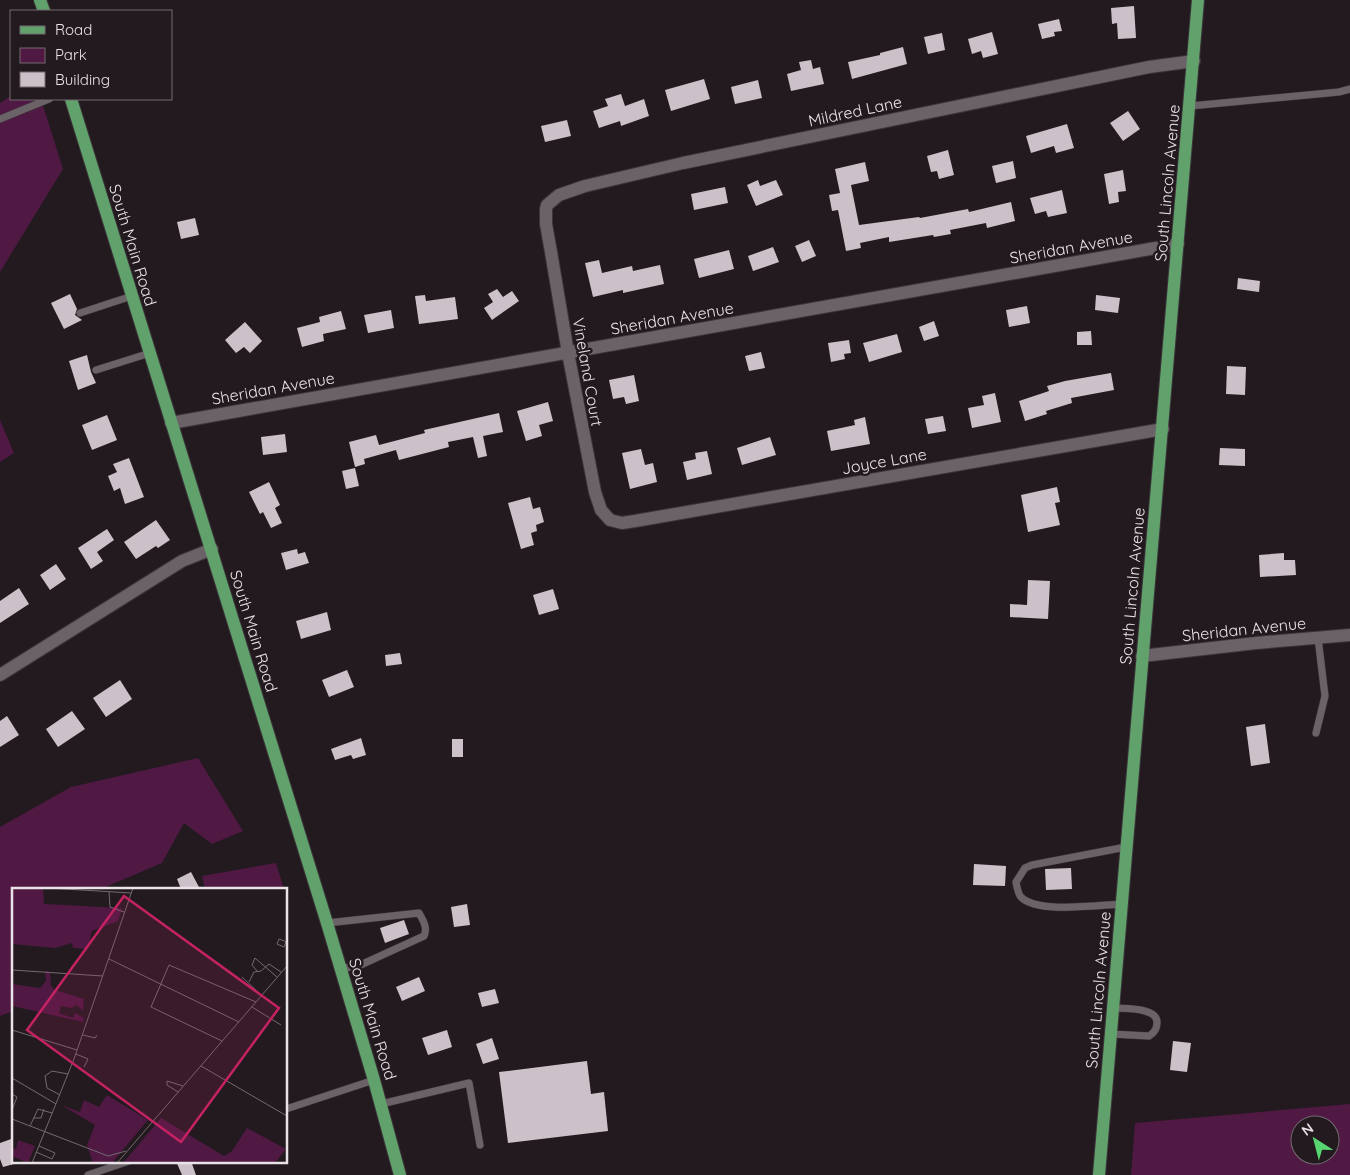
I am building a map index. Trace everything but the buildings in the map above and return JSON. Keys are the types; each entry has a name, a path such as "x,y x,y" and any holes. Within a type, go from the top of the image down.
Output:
{"main road":[{"name":"South Lincoln Avenue","path":"1099,1175 1198,0"},
{"name":"South Main Road","path":"71,100 327,923 381,1104 400,1175"}],"street":[{"name":"Mildred Lane","path":"546,224 546,209 554,198 585,186 1149,67 1194,61"},
{"name":"Vineland Court","path":"546,224 568,353 595,492 602,510 606,517 611,520"},
{"name":"Sheridan Avenue","path":"171,423 1178,244"},
{"name":"Joyce Lane","path":"611,520 622,523 635,521 1162,429"},
{"path":"0,675 182,561 212,549"},
{"name":"Sheridan Avenue","path":"1142,656 1350,635"}],"lane":[{"path":"1190,106 1339,92 1350,89"},
{"path":"0,119 48,100"},
{"path":"80,313 132,296"},
{"path":"96,370 150,353"},
{"path":"1316,732 1325,696 1318,638"},
{"path":"1122,904 1047,907 1031,904 1020,896 1016,882 1025,868 1032,865 1126,847"},
{"path":"327,923 419,912 424,922 426,932 424,936 356,967 340,968"},
{"path":"1111,1034 1149,1036 1153,1033 1157,1023 1156,1017 1151,1012 1113,1008"},
{"path":"288,1108 374,1080"},
{"path":"381,1104 468,1083 480,1145"},
{"path":"88,1175 126,1162"}],"green space":[{"path":"10,97 10,100 41,100 63,169 0,272 0,103"},
{"path":"0,420 14,453 0,462"},
{"path":"198,758 243,831 212,844 184,823 162,863 103,888 12,888 12,1012 0,1016 0,827 71,787"},
{"path":"276,863 284,888 205,888 202,876"},
{"path":"1350,1104 1350,1175 1131,1175 1135,1123"}]}
